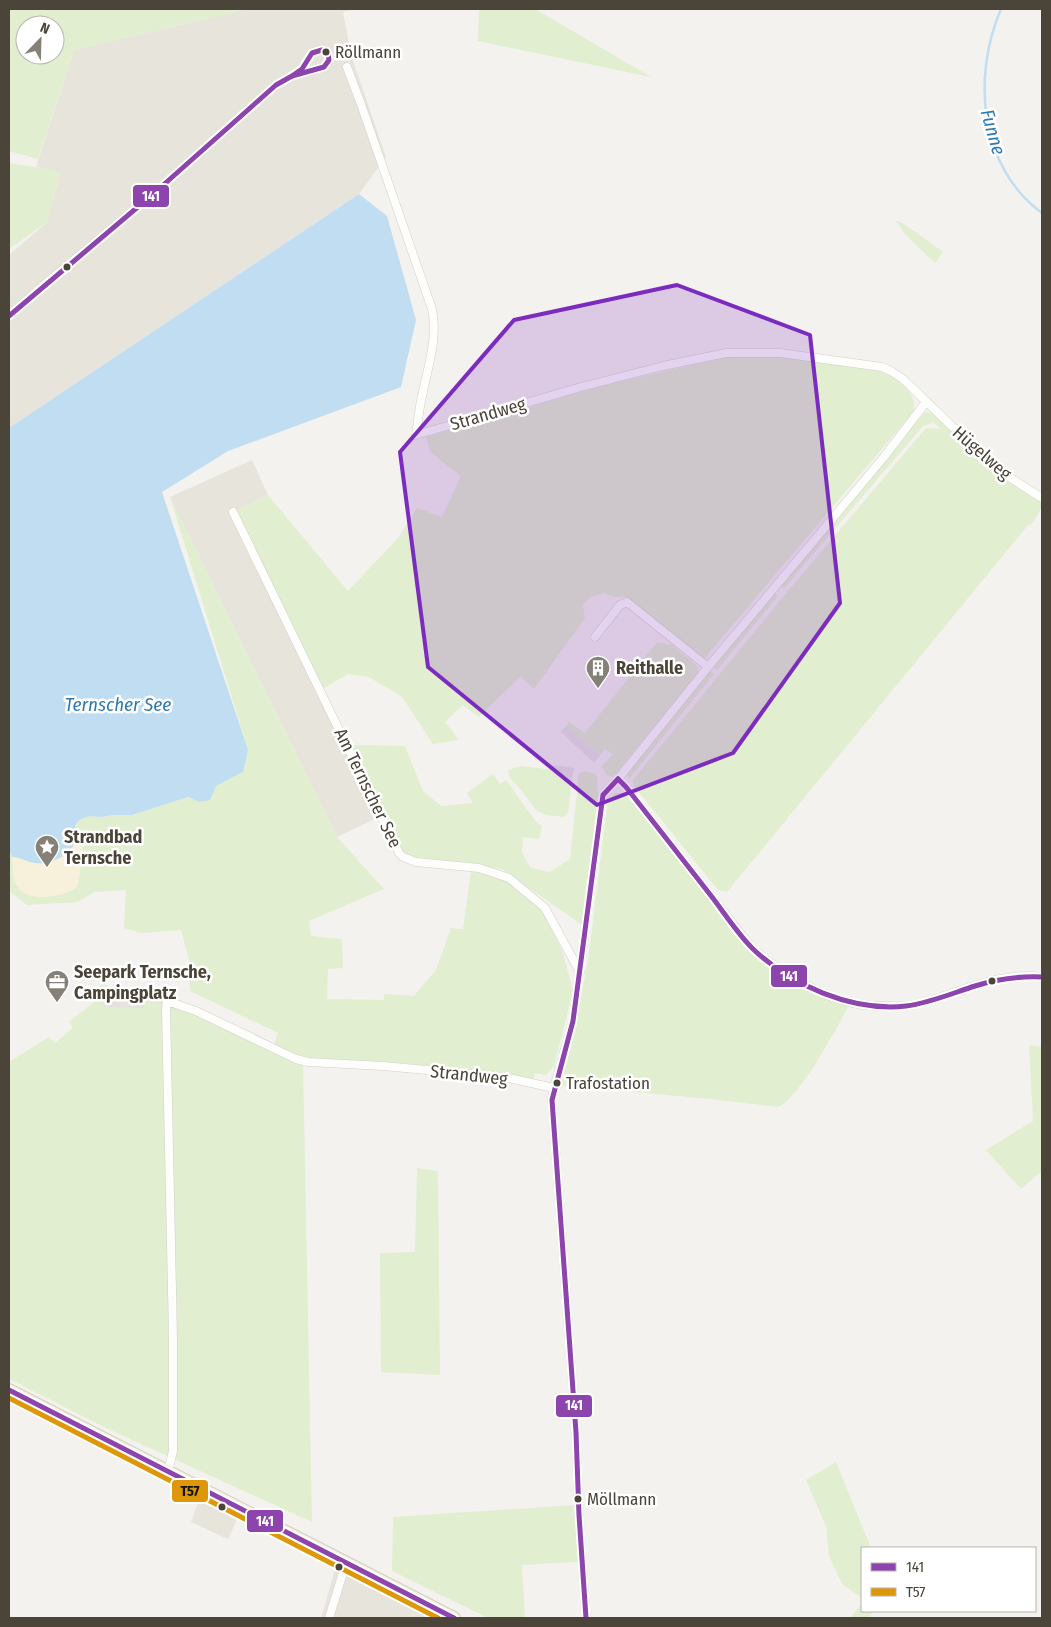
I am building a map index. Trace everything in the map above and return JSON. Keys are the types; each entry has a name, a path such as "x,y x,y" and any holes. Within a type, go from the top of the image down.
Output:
{"main road":[{"path":"9,1390 454,1618"}],"street":[{"path":"9,316 38,289 152,195 276,85 302,68 311,54 316,50 322,50 328,54 328,60 324,67 292,76"},
{"name":"Strandweg","path":"347,67 432,308 435,325 434,335 420,404 416,435 581,387 663,366 726,353 780,353 882,367 903,379 926,402"},
{"name":"Hügelweg","path":"926,402 990,462 1042,498"},
{"path":"586,1618 576,1432 552,1100 573,1021 602,795 618,779 708,667 884,457 926,402"},
{"name":"Am Ternscher See","path":"233,512 399,853 403,857 416,862 479,868 510,878 545,908 580,972"},
{"path":"596,637 620,606 627,602 708,667"},
{"path":"618,779 751,947 776,967 816,989 859,1005 901,1006 919,1003 992,980 1016,977 1042,977"},
{"name":"Strandweg","path":"168,1472 173,1451 173,1337 167,1001 196,1011 296,1059 308,1062 383,1066 504,1077 554,1088"},
{"path":"328,1618 346,1563"}],"highlighted area":[{"path":"677,285 810,335 840,603 733,753 597,805 428,667 400,452 514,320"}],"shaded area":[{"path":"248,9 358,9 343,12 351,55 386,157 359,194 9,428 9,255 47,222 60,172 36,167 74,50"},
{"path":"252,460 268,495 234,512 381,816 337,837 170,497"},
{"path":"566,726 600,755 594,763 561,732"},
{"path":"554,765 574,768 572,779 553,777"},
{"path":"105,987 167,993 162,1004 144,1001 144,1008 103,1007"},
{"path":"201,1495 239,1515 228,1539 191,1522"},
{"path":"337,1563 447,1618 321,1618"}],"green space":[{"path":"9,9 248,9 74,50 38,159 9,151"},
{"path":"479,9 535,9 651,77 478,41"},
{"path":"9,163 60,171 47,222 9,249"},
{"path":"895,220 904,224 943,252 935,263 907,236"},
{"path":"764,355 883,371 900,382 909,392 914,404 914,411 703,660 626,597 614,597 604,593 590,597 583,605 585,618 534,689 521,677 523,674 479,717 463,705 445,722 459,740 433,744 402,697 369,677 348,674 321,690 234,512 268,495 348,591 398,538 417,508 442,517 461,476 430,452 426,437 605,385 723,358"},
{"path":"924,413 933,413 940,418 1042,501 1042,507 1032,524 1028,525 727,892 718,890 634,786 633,780 782,598 926,428 941,429 932,421 932,423 923,426 784,588 779,585"},
{"path":"170,497 337,837 384,889 309,921 311,936 342,939 343,968 328,969 327,999 384,1000 384,994 414,996 436,970 451,928 463,929 471,871 504,879 541,908 562,950 573,991 554,1066 546,1075 535,1073 533,1081 505,1074 391,1062 308,1060 303,1062 312,1522 104,1427 9,1379 9,1062 49,1037 55,1043 73,1028 69,1022 94,1002 100,985 171,992 170,999 274,1045 278,1033 190,991 189,960 181,930 141,933 124,928 126,890 95,892 77,902 27,905 9,891 9,849 12,857 14,880 77,887 83,856 82,838 76,833 75,826 79,820 89,816 132,815 188,797 199,802 216,786 243,772 248,750"},
{"path":"774,592 778,596 717,670 712,667"},
{"path":"657,642 672,645 697,666 698,673 617,774 612,777 607,775 601,766 613,754 605,749 600,755 566,726 569,722 585,733"},
{"path":"709,670 714,674 629,779 627,775 630,768"},
{"path":"351,745 405,746 423,791 441,806 473,803 467,793 493,774 500,784 506,780 537,823 542,826 539,839 523,837 522,853 531,868 550,872 570,859 579,773 588,772 597,776 598,795 582,925 502,869 416,861 399,853"},
{"path":"521,766 554,770 553,777 572,779 568,813 564,817 546,815 537,811 510,778 508,770"},
{"path":"615,793 626,793 750,951 771,969 795,984 848,1007 806,1078 786,1102 778,1107 560,1085 576,1026 589,953 607,807 610,798"},
{"path":"1029,1045 1042,1047 1042,1171 1021,1189 986,1150 1033,1121"},
{"path":"417,1168 438,1171 440,1375 381,1372 380,1253 415,1252"},
{"path":"836,1462 871,1547 861,1547 861,1597 842,1584 829,1556 826,1526 806,1480"},
{"path":"574,1505 578,1562 522,1565 525,1618 488,1618 392,1571 393,1517"},
{"path":"861,1604 861,1612 873,1612 868,1618 850,1618"}],"sand":[{"name":"Strandbad Ternsche","path":"76,833 82,838 83,856 77,887 56,896 47,897 30,896 23,893 16,885 12,857 21,857 33,863 76,837"}],"water":[{"name":"Ternscher See","path":"359,194 387,216 416,320 401,387 228,451 162,492 248,750 243,772 216,786 210,800 199,802 188,797 132,815 89,816 79,820 75,826 76,836 74,844 60,858 48,862 35,863 12,857 9,849 9,428"}],"waterway":[{"name":"Funne","path":"1001,9 992,35 986,63 987,119 994,146 1005,171 1021,194 1042,213"}],"transit line":[{"name":"141","path":"322,50 328,54 329,60 324,67 292,76 302,69 312,53 322,50"},
{"name":"141","path":"9,316 152,195 276,85 292,76"},
{"name":"141","path":"618,779 752,948 784,974 803,984 844,1000 864,1005 885,1007 924,1003 1000,980 1042,977"},
{"name":"141","path":"586,1618 576,1432 552,1100 573,1021 603,795 618,779"},
{"name":"141","path":"9,1390 454,1618"},
{"name":"T57","path":"9,1398 438,1618"}],"place":[{"name":"Röllmann","path":"326,52"},
{"name":"Reithalle","path":"598,689"},
{"name":"Strandbad Ternsche","path":"47,868"},
{"name":"Seepark Ternsche, Campingplatz","path":"57,1003"},
{"name":"Trafostation","path":"557,1083"},
{"name":"Möllmann","path":"578,1499"}]}
